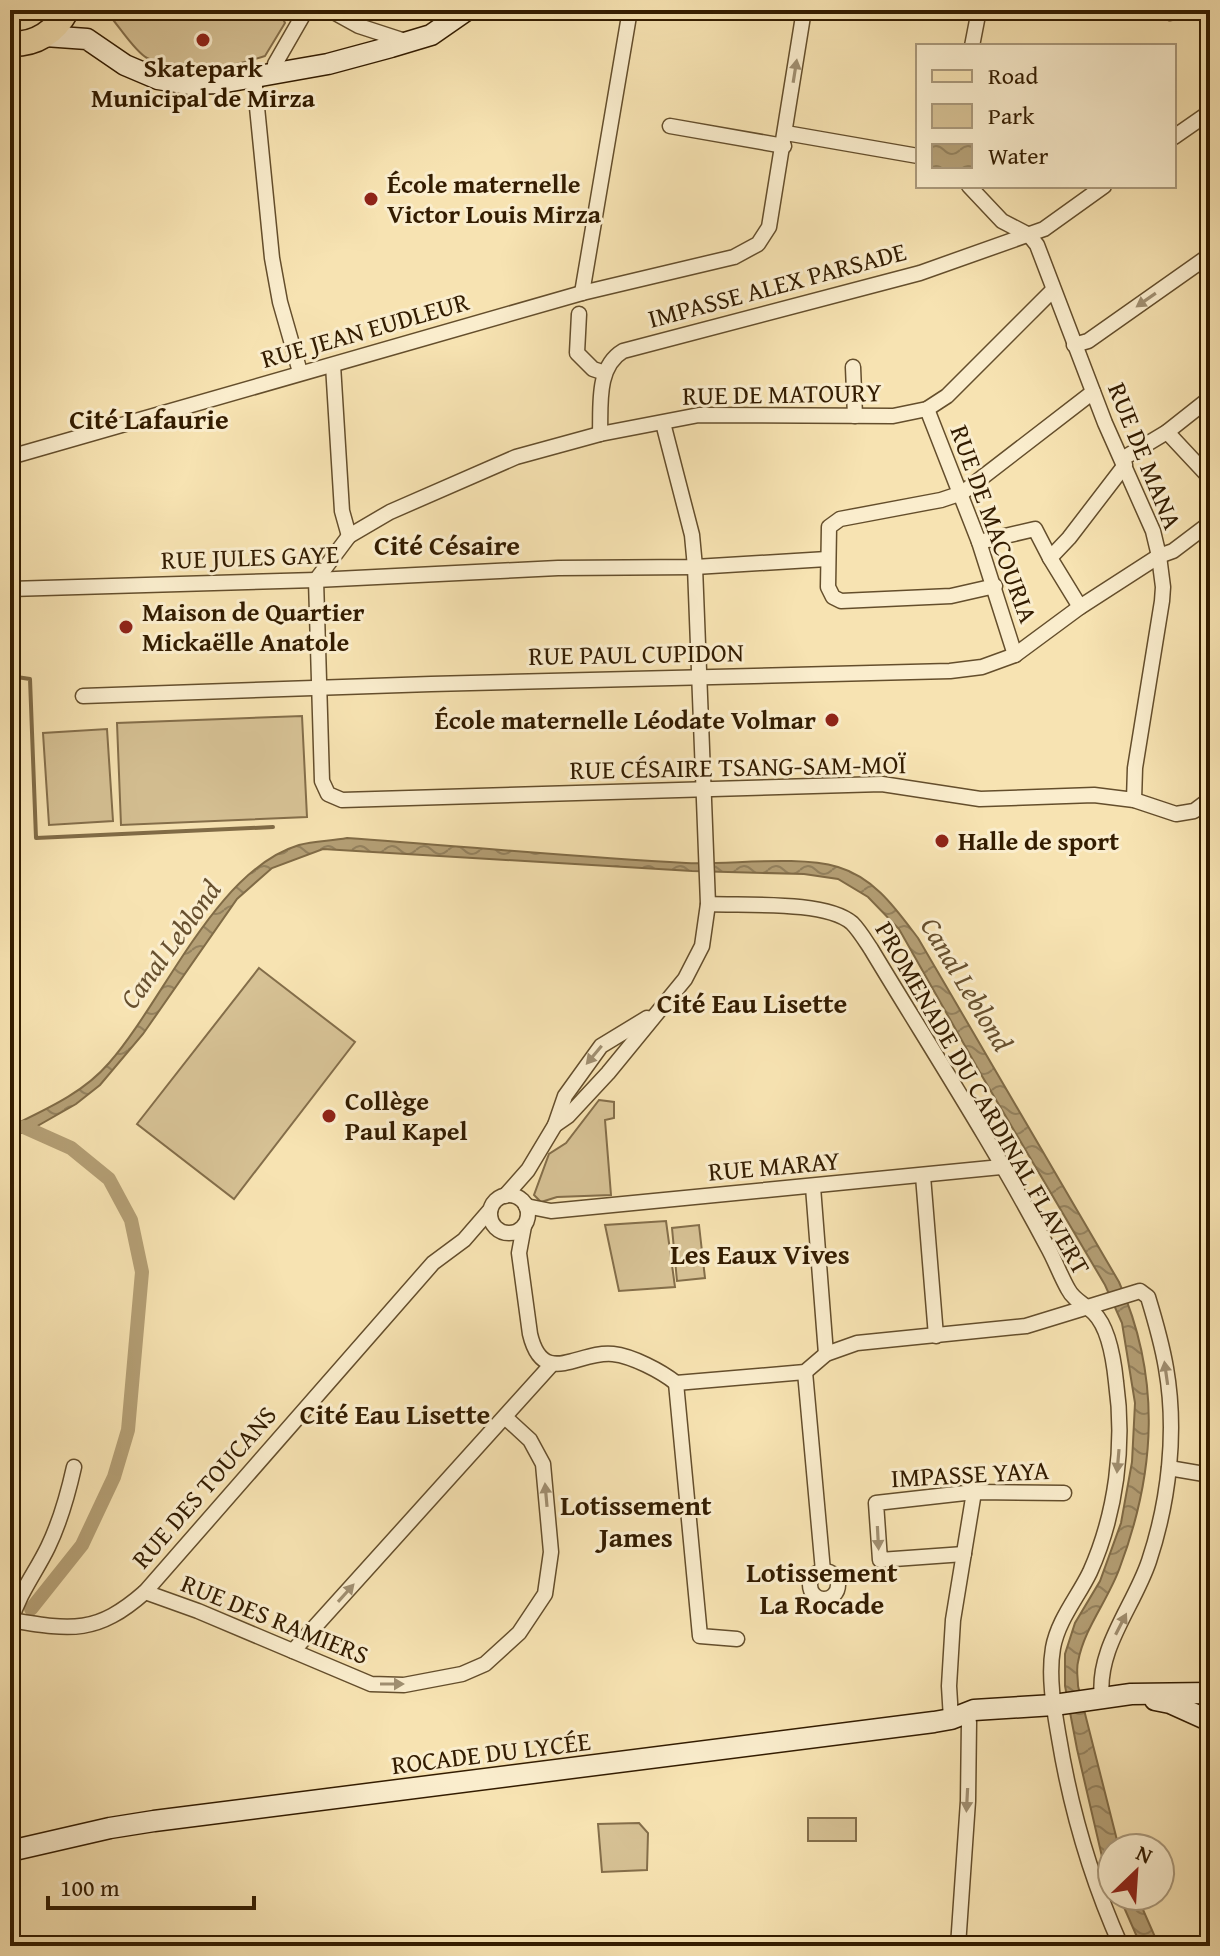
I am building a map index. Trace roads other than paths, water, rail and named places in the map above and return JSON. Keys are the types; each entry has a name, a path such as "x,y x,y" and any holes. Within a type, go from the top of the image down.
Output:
{"main road":[{"path":"13,47 45,36 62,21 67,10"},
{"path":"74,10 87,39"},
{"path":"45,36 87,39 125,65 158,79 190,84 220,83 328,64 431,35 467,10"},
{"name":"ROCADE DU LYCÉE","path":"960,1721 974,1710 1054,1705 1131,1694 1209,1694"},
{"name":"ROCADE DU LYCÉE","path":"1131,1694 1170,1703 1210,1721"},
{"name":"ROCADE DU LYCÉE","path":"10,1851 154,1821 960,1721 1033,1715 1054,1705"},
{"name":"ROCADE DU LYCÉE","path":"10,1865 38,1845"}],"street":[{"path":"275,73 275,64 306,10"},
{"path":"330,10 359,26 405,41"},
{"path":"582,293 630,10"},
{"path":"785,139 804,10"},
{"path":"972,44 979,10"},
{"path":"254,77 272,258 280,302 300,372"},
{"path":"1176,136 1210,112"},
{"path":"670,126 916,156"},
{"name":"RUE JEAN EUDLEUR","path":"10,457 582,293 752,250 767,232 785,139"},
{"path":"971,188 1002,221 1029,235"},
{"name":"IMPASSE ALEX PARSADE","path":"605,373 610,362 623,351 868,289 1029,235 1044,229 1101,188"},
{"name":"RUE DE MANA","path":"1029,235 1037,245 1052,291 1153,531 1159,556 1162,601 1135,768 1134,800"},
{"path":"1074,345 1088,341 1210,255"},
{"name":"RUE DE MATOURY","path":"316,580 349,536 390,512 516,457 600,434 699,415 893,416 927,409 947,396 1052,291"},
{"path":"579,314 577,353 593,369 605,373 600,434"},
{"path":"333,365 342,511 349,536"},
{"path":"853,367 855,416"},
{"path":"995,586 951,596 848,603 830,592 828,531 835,521 962,493 1093,392"},
{"path":"1050,558 1069,538 1124,462 1210,398"},
{"name":"RUE DE MACOURIA","path":"927,409 962,493 995,586 1015,655"},
{"path":"555,1125 568,1116 608,1073 685,979 702,946 708,904 695,567 692,535 663,423"},
{"path":"1167,432 1210,478"},
{"name":"RUE PAUL CUPIDON","path":"83,696 950,671 982,667 1015,655 1080,607 1159,556 1173,551 1210,523"},
{"path":"979,542 1035,529 1080,607"},
{"name":"RUE JULES GAYE","path":"10,589 316,580 558,568 695,567 827,559"},
{"path":"316,580 319,688"},
{"name":"RUE CÉSAIRE TSANG-SAM-MOÏ","path":"319,688 322,781 328,794 342,800 882,784 980,799 1094,795 1134,800 1176,814 1194,811 1210,799"},
{"name":"PROMENADE DU CARDINAL FLAVERT","path":"708,904 816,909 836,914 852,923 871,949 1001,1167 1048,1247 1069,1292 1092,1305 1102,1326 1116,1380 1120,1440 1117,1470 1097,1554 1059,1629 1054,1647 1054,1705 1078,1833 1121,1946"},
{"path":"505,1196 528,1170 555,1125 565,1096 601,1046 658,1012"},
{"name":"RUE MARAY","path":"525,1214 1001,1167"},
{"path":"528,1170 519,1253 531,1339 543,1359 552,1364 612,1354 654,1370 676,1383 805,1372 826,1354 857,1343 1026,1326 1140,1291 1148,1297 1166,1369 1171,1442 1169,1468 1149,1561 1105,1660 1096,1699"},
{"path":"923,1176 936,1336"},
{"path":"813,1187 826,1354"},
{"path":"519,1253 491,1220 490,1210 497,1199 515,1197 525,1214"},
{"name":"RUE DES TOUCANS","path":"10,1620 83,1627 118,1615 145,1592 433,1263 464,1240 490,1210"},
{"path":"504,1232 525,1214"},
{"name":"RUE DES TOUCANS","path":"464,1240 504,1232"},
{"path":"293,1651 552,1364"},
{"path":"805,1372 823,1571"},
{"path":"676,1383 700,1636 737,1639"},
{"name":"RUE DES RAMIERS","path":"145,1592 371,1684 404,1685 462,1674 485,1664 519,1633 545,1594 551,1552 543,1464 530,1440 506,1418"},
{"path":"10,1620 48,1548 68,1494 74,1467"},
{"path":"1169,1468 1210,1475"},
{"path":"958,1946 968,1801 960,1721 949,1686 953,1620 974,1492"},
{"name":"IMPASSE YAYA","path":"964,1554 880,1560 876,1503 974,1492 1064,1493"}],"water":[{"path":"347,838 686,863 822,863 863,879 893,906 918,938 1119,1282 1142,1353 1149,1424 1141,1495 1120,1567 1086,1637 1077,1668 1078,1686 1115,1832 1096,1832 1065,1686 1065,1654 1075,1623 1100,1581 1121,1523 1132,1462 1135,1403 1122,1323 1105,1285 899,929 868,897 838,879 804,874 692,871 323,849 272,868 237,899 143,1034 100,1085 76,1104 25,1133 10,1133 10,1123 18,1123 67,1098 100,1073 130,1036 194,939 242,881 269,859 299,845"},
{"path":"1126,1912 1144,1912 1159,1946 1141,1946"}],"waterway":[{"path":"10,676 30,679 36,838 273,827"},
{"path":"24,1127 71,1148 109,1179 131,1220 142,1272 128,1430 114,1477 82,1545 31,1609"}],"place":[{"name":"Skatepark Municipal de Mirza","path":"203,40"},
{"name":"École maternelle Victor Louis Mirza","path":"371,199"},
{"name":"Maison de Quartier Mickaëlle Anatole","path":"126,627"},
{"name":"École maternelle Léodate Volmar","path":"832,720"},
{"name":"Halle de sport","path":"942,841"},
{"name":"Collège Paul Kapel","path":"329,1116"}],"district":[{"name":"Cité Lafaurie","path":"149,419"},
{"name":"Cité Césaire","path":"447,545"},
{"name":"Cité Eau Lisette","path":"752,1003"},
{"name":"Les Eaux Vives","path":"760,1254"},
{"name":"Cité Eau Lisette","path":"395,1414"},
{"name":"Lotissement James","path":"636,1521"},
{"name":"Lotissement La Rocade","path":"822,1588"}],"water label":[{"name":"Canal Leblond","path":"170,944"},
{"name":"Canal Leblond","path":"967,984"}]}
